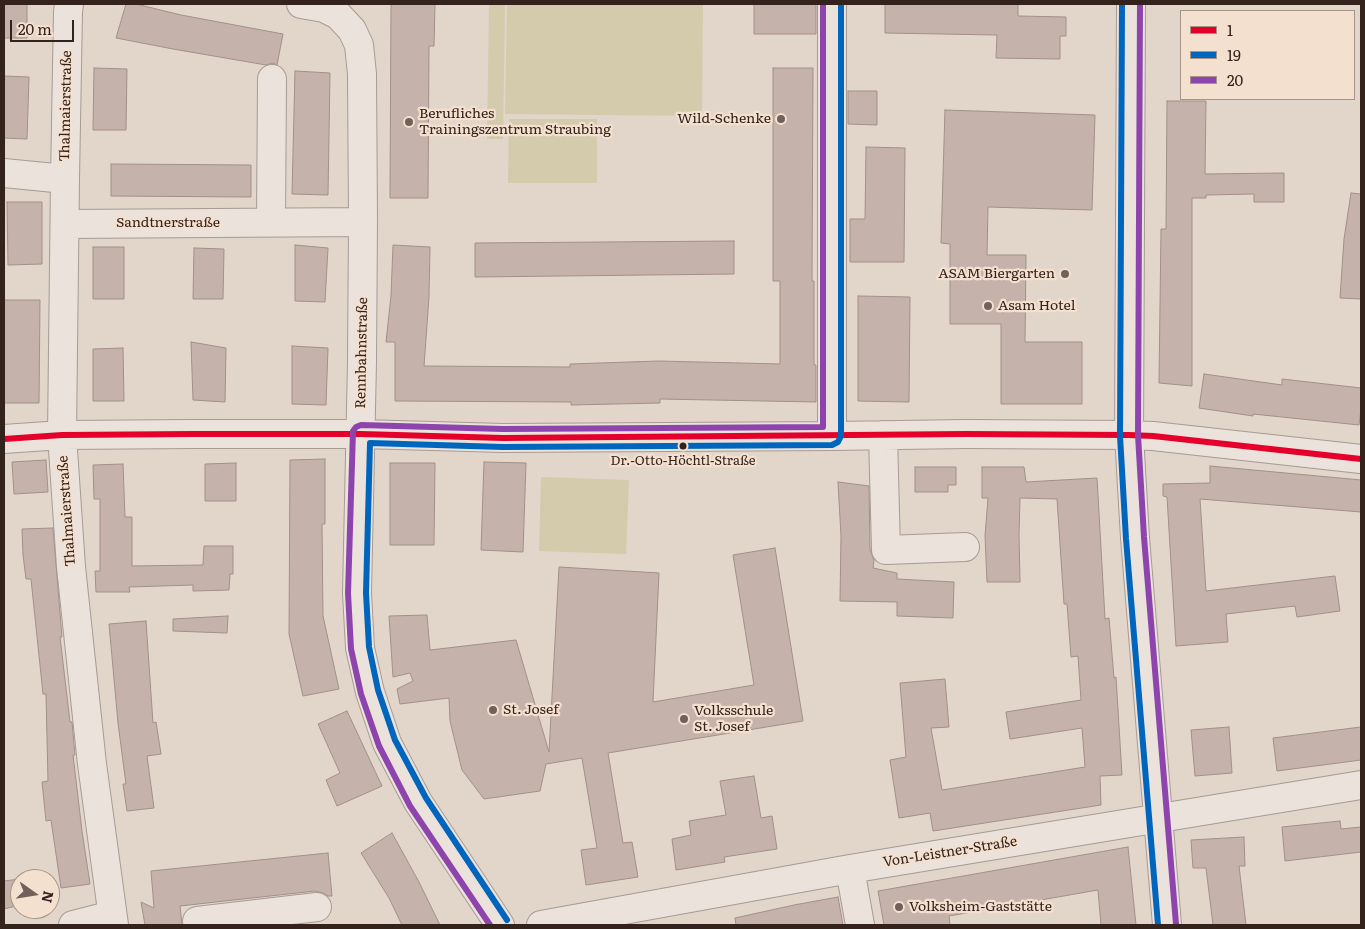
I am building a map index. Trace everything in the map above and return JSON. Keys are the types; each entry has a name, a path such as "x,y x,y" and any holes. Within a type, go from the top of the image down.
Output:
{"street":[{"name":"Thalmaierstraße","path":"69,4 62,435 71,567 92,764 113,920"},
{"name":"Rennbahnstraße","path":"301,4 324,8 338,16 352,30 359,45 362,74 361,434 357,593 360,648 370,692 387,743 418,802 500,925"},
{"path":"832,4 832,436"},
{"path":"1131,4 1129,435 1135,538 1167,925"},
{"path":"271,222 272,79"},
{"path":"4,173 65,179"},
{"name":"Sandtnerstraße","path":"65,224 363,222"},
{"path":"4,439 62,435 361,434 503,438 966,434 1129,435 1361,459"},
{"path":"882,435 886,550 965,548"},
{"name":"Von-Leistner-Straße","path":"541,925 850,869 1361,785"},
{"path":"850,869 860,925"},
{"path":"198,925 197,921 317,907"},
{"path":"73,925 113,920"}],"shaded area":[{"path":"489,4 505,4 503,139 487,139"},
{"path":"507,4 703,4 702,116 505,114"},
{"path":"509,119 597,119 597,183 508,183"},
{"path":"541,477 629,480 626,554 539,551"}],"building":[{"path":"4,4 27,4 27,38 4,38"},
{"path":"126,4 136,4 181,15 283,34 277,65 272,63 266,65 116,38"},
{"name":"Berufliches Trainingszentrum Straubing","path":"391,4 435,4 434,46 429,46 428,198 390,198"},
{"path":"754,4 816,4 816,34 754,34"},
{"path":"885,4 1018,4 1018,16 1066,17 1066,36 1060,36 1060,59 996,58 997,35 885,33"},
{"path":"94,68 127,69 126,130 93,130"},
{"path":"773,68 813,68 812,281 814,281 816,402 660,399 660,403 571,405 571,402 395,401 395,342 386,342 391,296 393,245 430,247 429,297 424,366 570,367 570,364 659,361 780,364 780,281 773,281"},
{"path":"295,71 330,73 328,195 292,194"},
{"path":"4,76 29,77 27,139 4,138"},
{"path":"848,91 877,91 877,125 848,124"},
{"path":"1167,101 1206,101 1205,174 1284,173 1284,202 1254,202 1254,194 1206,195 1206,198 1192,198 1192,386 1159,383 1161,229 1166,229"},
{"path":"945,110 1095,115 1092,210 988,207 987,255 1026,255 1025,342 1082,342 1082,404 1001,404 1001,324 950,324 950,244 941,243"},
{"path":"866,147 905,148 904,262 850,262 850,219 865,219"},
{"path":"111,164 251,165 251,197 111,196"},
{"path":"1351,193 1361,194 1361,299 1340,298 1344,239"},
{"path":"7,202 42,202 42,264 8,265"},
{"path":"734,241 734,274 475,277 475,243"},
{"path":"295,245 328,248 325,302 295,301"},
{"path":"93,247 124,247 124,299 93,299"},
{"path":"194,248 224,249 223,299 193,299"},
{"path":"858,296 910,297 909,402 858,401"},
{"path":"4,300 40,300 39,403 4,403"},
{"path":"191,342 226,348 225,402 193,400"},
{"path":"292,346 328,348 326,405 292,404"},
{"path":"123,348 124,401 93,401 93,349"},
{"path":"1204,374 1282,385 1282,379 1361,388 1359,425 1253,414 1253,416 1199,408"},
{"path":"325,459 325,524 322,524 323,616 339,689 303,696 289,634 290,460"},
{"path":"46,460 48,492 14,494 12,462"},
{"path":"484,462 526,463 523,552 481,550"},
{"path":"236,463 236,501 205,501 205,464"},
{"path":"390,463 435,463 434,545 390,545"},
{"path":"123,464 125,517 132,517 132,566 203,565 204,546 233,546 233,574 230,574 229,590 193,591 193,585 129,587 130,592 96,592 95,571 100,571 100,499 94,499 93,465"},
{"path":"1210,466 1361,480 1361,512 1200,499 1206,591 1335,576 1340,611 1297,617 1295,606 1226,614 1228,642 1176,646 1167,497 1163,496 1163,484 1210,483"},
{"path":"915,467 956,467 956,485 948,485 948,492 915,492"},
{"path":"982,467 1024,467 1026,482 1097,478 1105,619 1109,618 1114,678 1116,677 1122,775 1100,776 1101,805 933,831 930,813 899,818 890,760 906,757 900,683 945,679 949,727 931,728 942,790 1085,767 1082,728 1010,739 1006,712 1081,700 1078,656 1071,657 1067,604 1064,604 1057,499 1020,498 1020,582 987,582 985,536 988,498 982,498"},
{"path":"838,482 869,486 870,550 874,560 873,568 897,573 897,579 954,582 953,618 897,616 897,602 840,601 841,536"},
{"path":"53,528 62,637 60,637 70,722 72,722 75,755 73,755 90,884 61,888 60,869 58,869 51,820 46,821 42,782 48,781 46,694 43,694 31,579 26,579 22,529"},
{"name":"Volksschule St. Josef","path":"775,548 803,721 608,753 623,843 632,842 638,877 586,885 581,850 597,848 582,758 546,764 540,791 484,799 462,770 450,721 449,698 400,704 397,689 413,681 410,673 393,677 389,616 427,615 430,650 516,640 549,752 559,567 659,573 653,702 754,685 733,555"},
{"path":"228,616 227,633 173,631 173,619"},
{"path":"146,621 153,723 156,722 161,754 147,756 154,808 127,811 123,784 126,784 118,723 109,624"},
{"path":"347,711 382,786 337,806 326,780 340,773 318,724"},
{"path":"1229,727 1232,773 1195,776 1191,730"},
{"path":"1361,727 1361,760 1277,771 1273,738"},
{"path":"754,776 761,818 772,816 777,849 724,857 725,862 676,870 672,839 691,835 689,821 726,815 720,781"},
{"path":"1340,821 1341,829 1361,827 1361,852 1285,861 1282,827"},
{"path":"392,833 440,925 402,925 389,898 361,853"},
{"path":"1244,837 1245,866 1239,866 1246,925 1213,925 1206,868 1193,868 1191,840"},
{"path":"1128,847 1136,925 1101,925 1098,890 949,916 950,925 884,925 878,891"},
{"path":"328,853 332,896 315,891 180,906 182,925 145,925 141,902 154,908 151,871"},
{"path":"10,880 10,908 4,909 4,881"},
{"path":"838,897 843,925 736,925 735,918"}],"transit line":[{"name":"20","path":"490,925 410,806 379,746 361,694 351,649 348,593 353,431 361,425 503,429 823,427 823,4"},
{"name":"19","path":"507,920 426,798 395,740 378,690 369,647 366,593 370,443 503,447 832,445 838,442 841,436 841,4"},
{"name":"19","path":"1122,4 1120,436 1126,539 1158,925"},
{"name":"20","path":"1140,4 1138,435 1144,537 1176,924"},
{"name":"1","path":"4,439 62,435 193,434 361,434 503,438 966,434 1129,435 1361,459"}],"place":[{"name":"Wild-Schenke","path":"781,119"},
{"name":"Berufliches Trainingszentrum Straubing","path":"409,122"},
{"name":"ASAM Biergarten","path":"1065,274"},
{"name":"Asam Hotel","path":"988,306"},
{"name":"Dr.-Otto-Höchtl-Straße","path":"683,446"},
{"name":"St. Josef","path":"493,710"},
{"name":"Volksschule St. Josef","path":"684,719"},
{"name":"Volksheim-Gaststätte","path":"899,907"}]}
